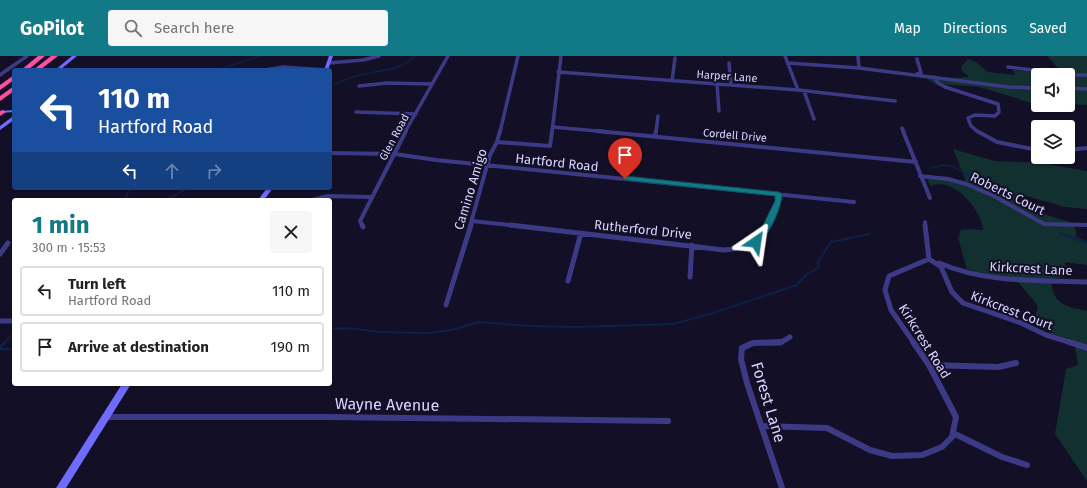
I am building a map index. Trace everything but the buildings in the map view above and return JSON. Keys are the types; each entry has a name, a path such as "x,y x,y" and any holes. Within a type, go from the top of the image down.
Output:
{"highway":[{"path":"27,68 42,56"},
{"path":"39,68 55,56"},
{"path":"0,88 12,79"},
{"path":"0,98 12,89"}],"main road":[{"path":"60,68 75,56"},
{"path":"327,68 331,56"},
{"path":"1,112 12,111"},
{"path":"0,128 12,119"},
{"path":"60,488 126,386"}],"street":[{"path":"0,75 27,56"},
{"path":"328,63 363,60 379,56"},
{"name":"Glen Road","path":"363,227 360,221 371,197 431,84 448,56"},
{"name":"Camino Amigo","path":"446,305 472,221 490,155 497,142 502,126 518,56"},
{"path":"497,142 550,146 561,56"},
{"path":"785,56 798,90"},
{"path":"858,56 859,68"},
{"path":"672,82 675,58"},
{"path":"916,74 921,73 917,59"},
{"path":"729,63 731,85"},
{"path":"788,63 859,68 916,74 1008,87 1031,88"},
{"path":"1008,67 1073,75 1087,75"},
{"path":"277,68 297,68"},
{"path":"0,72 5,71"},
{"name":"Harper Lane","path":"558,72 672,82 798,90 895,101"},
{"path":"934,77 936,81 949,89 998,104 999,112 995,116 975,115 968,118 970,123 979,133 1001,142 1031,148"},
{"path":"360,86 387,83 431,84"},
{"path":"717,84 719,111"},
{"path":"1075,88 1087,89"},
{"path":"804,91 814,119"},
{"path":"356,112 416,114"},
{"path":"655,136 658,116"},
{"name":"Cordell Drive","path":"553,127 916,162"},
{"path":"902,128 930,198"},
{"path":"1075,149 1087,148"},
{"name":"Hartford Road","path":"332,153 395,154 487,165 854,202"},
{"name":"Roberts Court","path":"920,176 948,179 966,184 994,196 1044,224 1087,225"},
{"name":"Rutherford Drive","path":"472,221 692,245 724,250 736,249 756,242 762,235 779,201 779,194"},
{"path":"320,198 328,196 371,197"},
{"path":"925,222 929,245 929,259"},
{"path":"568,281 581,233"},
{"path":"0,254 8,243"},
{"path":"690,276 692,245"},
{"name":"Kirkcrest Lane","path":"929,259 958,271 991,278 1087,282"},
{"name":"Kirkcrest Court","path":"929,259 942,266 956,299 974,308 1021,322 1046,335 1087,348"},
{"name":"Kirkcrest Road","path":"929,259 889,276 885,290 891,310 930,365 956,417 953,433"},
{"path":"0,321 12,321"},
{"name":"Forest Lane","path":"782,488 747,383 741,359 742,348 753,343 780,343 790,337"},
{"path":"930,365 998,367 1016,363"},
{"name":"Wayne Avenue","path":"106,417 328,417 668,421"},
{"path":"761,426 827,428 870,450 892,456 922,455 942,446 952,437 953,433 1002,457 1027,465"}],"green space":[{"path":"1047,56 1087,56 1087,105 1075,104 1075,68 1058,68"},
{"path":"968,59 976,62 988,72 1015,75 1013,70 1031,72 1031,103 980,87 935,84 922,74 948,78 969,77 962,71 961,67"},
{"path":"953,149 995,161 1047,164 1087,171 1087,209 1065,207 1019,194 1014,197 1014,202 1021,207 1073,223 1076,231 1076,237 1087,241 1087,265 1065,262 1069,276 1056,278 1051,281 1052,289 1058,300 1067,306 1087,311 1087,481 1055,434 1066,369 1078,365 1074,341 1052,334 1034,322 1038,306 1018,282 967,269 958,238 961,230 983,230 978,213 957,190 939,184 930,186 926,175 966,181"}],"waterway":[{"path":"223,68 260,56"},
{"path":"335,84 357,76 398,67 409,61 414,56"},
{"path":"931,168 943,165 952,166 999,193"},
{"path":"125,198 128,190"},
{"path":"170,198 184,190"},
{"path":"1059,233 1087,243"},
{"path":"332,329 347,328 381,332 430,333 456,329 478,322 529,326 575,327 673,324 710,314 797,285 806,275 819,267 818,262 831,242 870,234"},
{"path":"0,347 12,335"},
{"path":"0,349 12,349"}],"route":[{"path":"625,179 779,194 779,201 762,235 756,242"}]}
